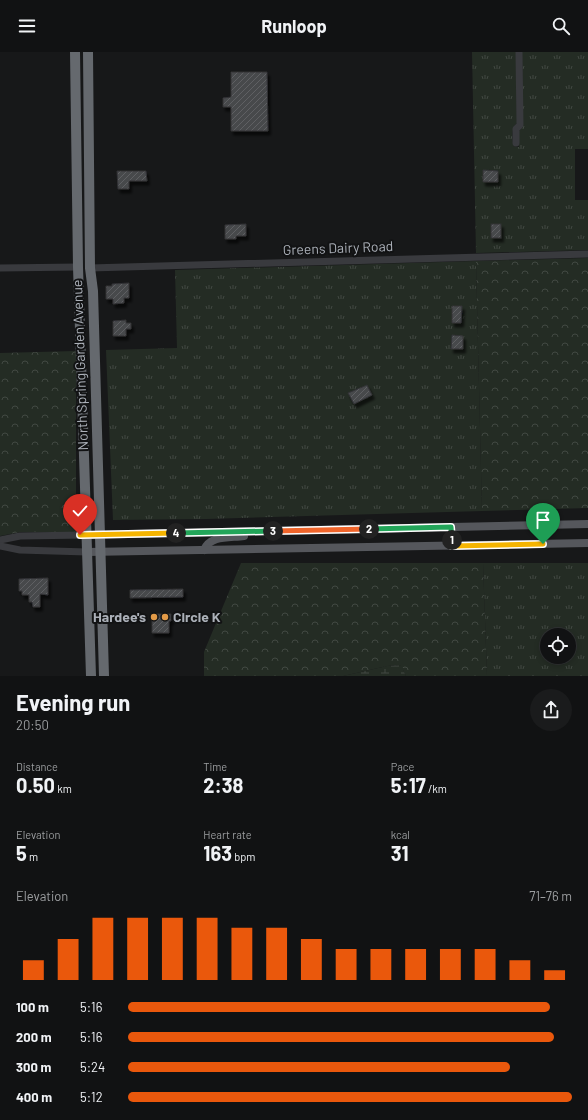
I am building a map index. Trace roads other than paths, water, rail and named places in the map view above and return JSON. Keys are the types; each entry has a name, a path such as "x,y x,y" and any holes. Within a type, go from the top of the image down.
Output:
{"highway":[{"name":"North Spring Garden Avenue","path":"75,52 78,267 91,676"},
{"name":"North Spring Garden Avenue","path":"88,52 90,268 93,291 104,676"},
{"path":"78,242 90,268"},
{"path":"78,267 86,277 93,291"}],"main road":[{"path":"86,535 588,524"},
{"path":"204,550 205,546 209,542 216,539 300,530"},
{"path":"87,552 588,543"}],"street":[{"path":"516,143 516,129 520,125 519,52"},
{"name":"Greens Dairy Road","path":"90,268 588,254"},
{"path":"0,268 78,267"},
{"path":"451,527 452,546"},
{"path":"0,540 20,536 86,535"},
{"path":"0,546 20,550 87,552"}],"place":[{"name":"Hardee's","path":"154,617"},
{"name":"Circle K","path":"165,617"}]}
